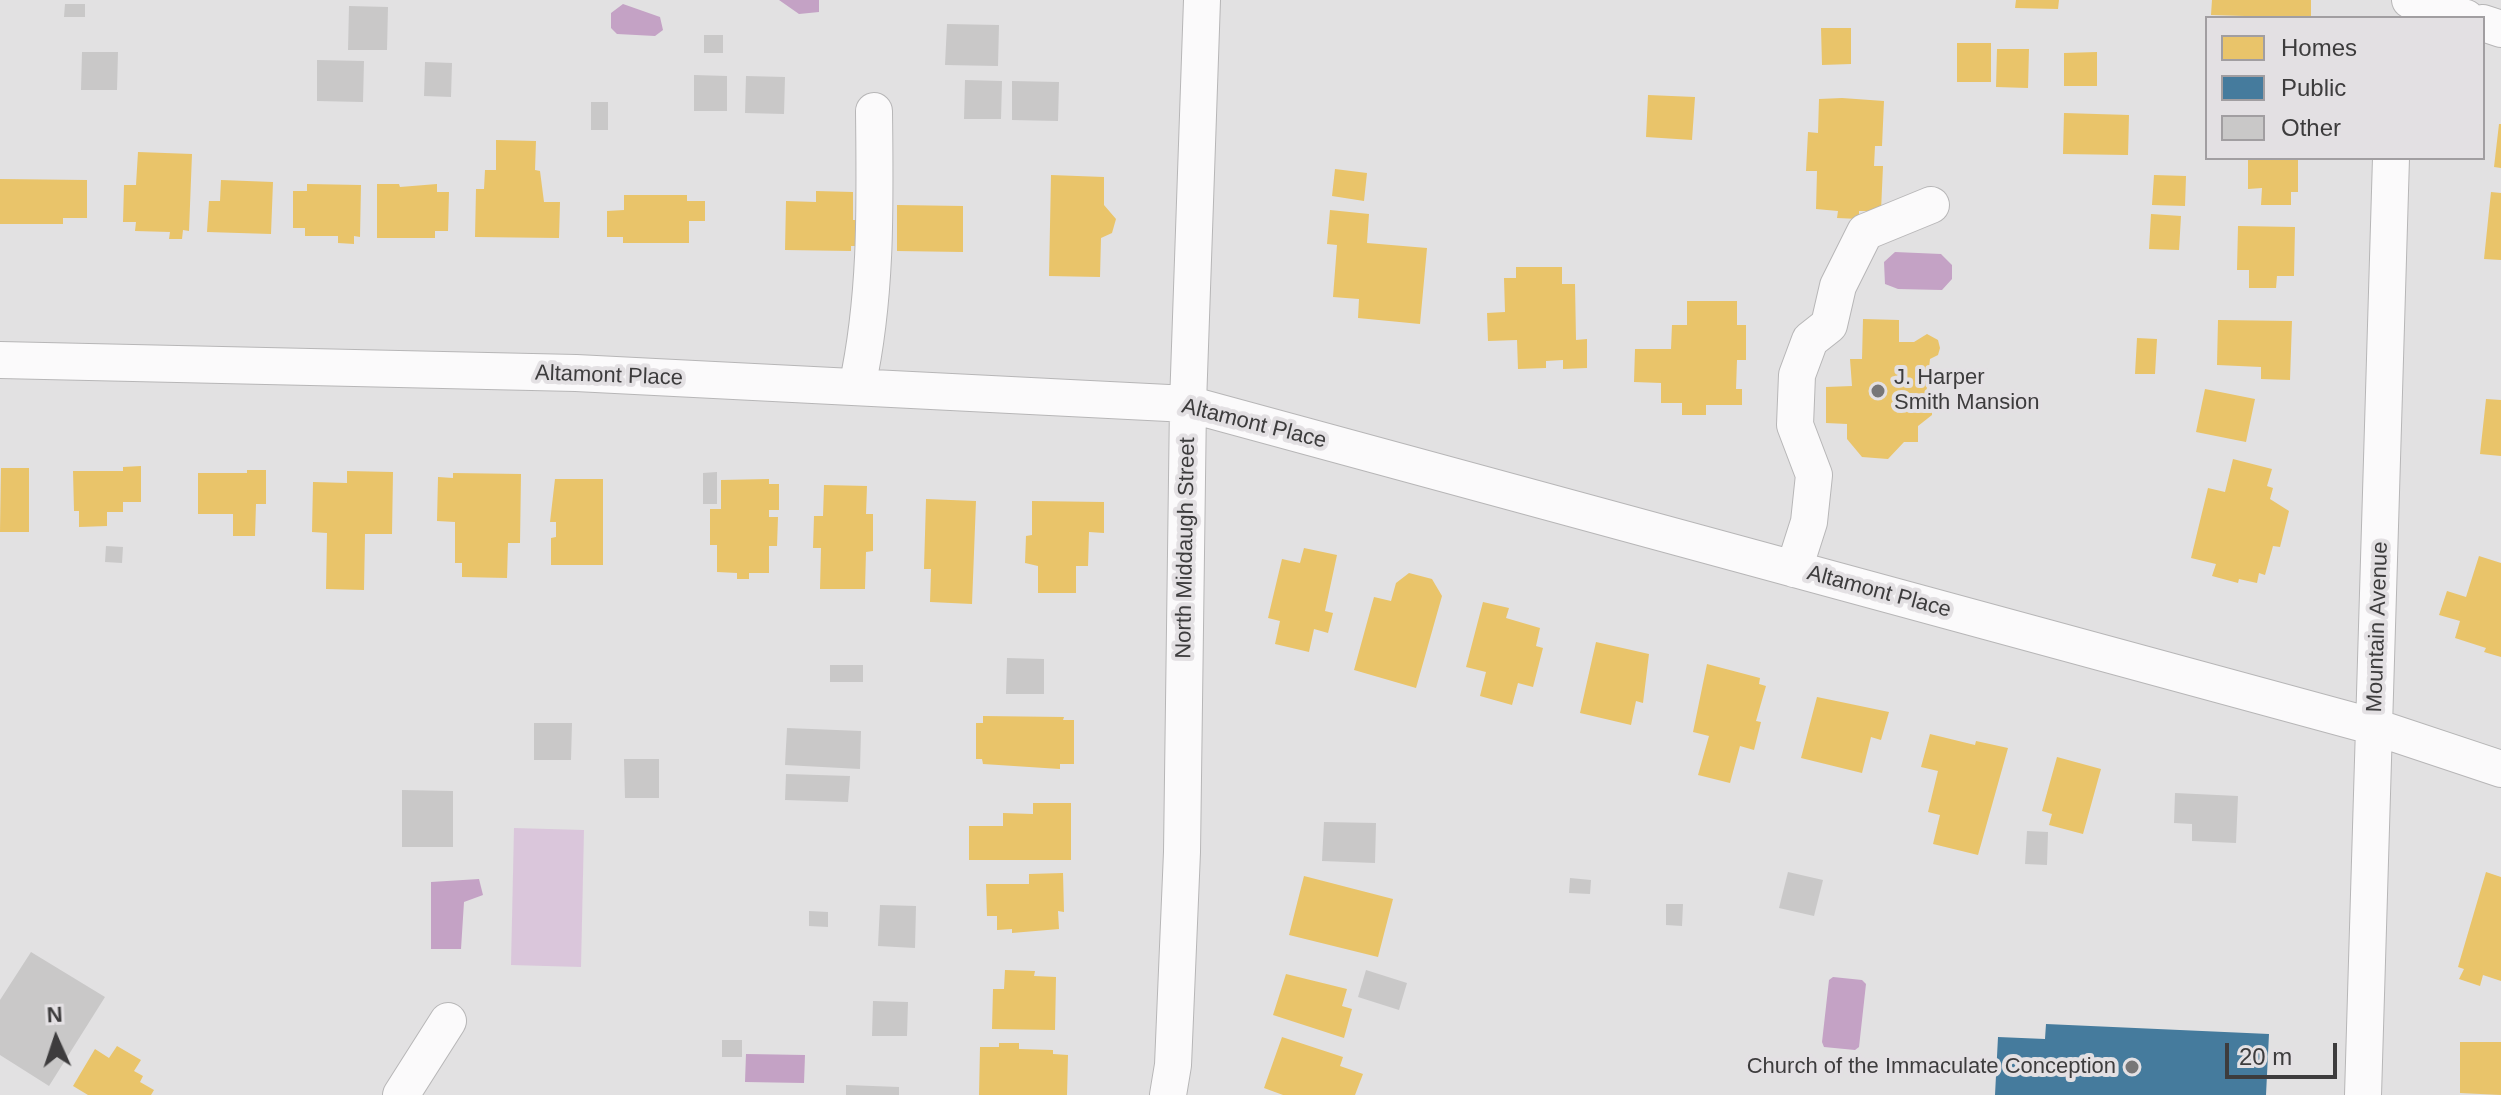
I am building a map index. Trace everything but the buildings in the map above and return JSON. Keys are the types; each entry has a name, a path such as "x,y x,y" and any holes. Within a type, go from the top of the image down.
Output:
{"street":[{"name":"North Middaugh Street","path":"1168,1095 1173,1065 1182,852 1188,404 1202,0"},
{"path":"2410,0 2460,16"},
{"path":"857,387 868,335 875,240 874,111"},
{"name":"Mountain Avenue","path":"2363,1095 2391,160"},
{"path":"1794,569 1809,522 1814,475 1795,425 1797,375 1810,340 1829,325 1838,286 1865,232 1931,205"},
{"name":"Altamont Place","path":"0,360 576,373 1188,404 2375,727 2501,769"},
{"path":"401,1095 448,1021"}],"shaded area":[{"path":"779,0 819,0 819,12 799,14"},
{"path":"623,4 660,17 663,30 655,36 617,34 611,28 611,13"},
{"path":"1895,252 1941,254 1952,265 1952,279 1942,290 1898,289 1885,284 1884,262"},
{"path":"514,828 584,830 581,967 511,965"},
{"path":"479,879 483,895 464,902 461,949 431,949 431,882"},
{"path":"1833,977 1862,980 1866,984 1859,1047 1855,1050 1824,1047 1822,1042 1829,980"},
{"path":"746,1054 805,1055 804,1083 745,1082"}],"place":[{"name":"J. Harper Smith Mansion","path":"1878,391"},
{"name":"Church of the Immaculate Conception","path":"2132,1067"}]}
